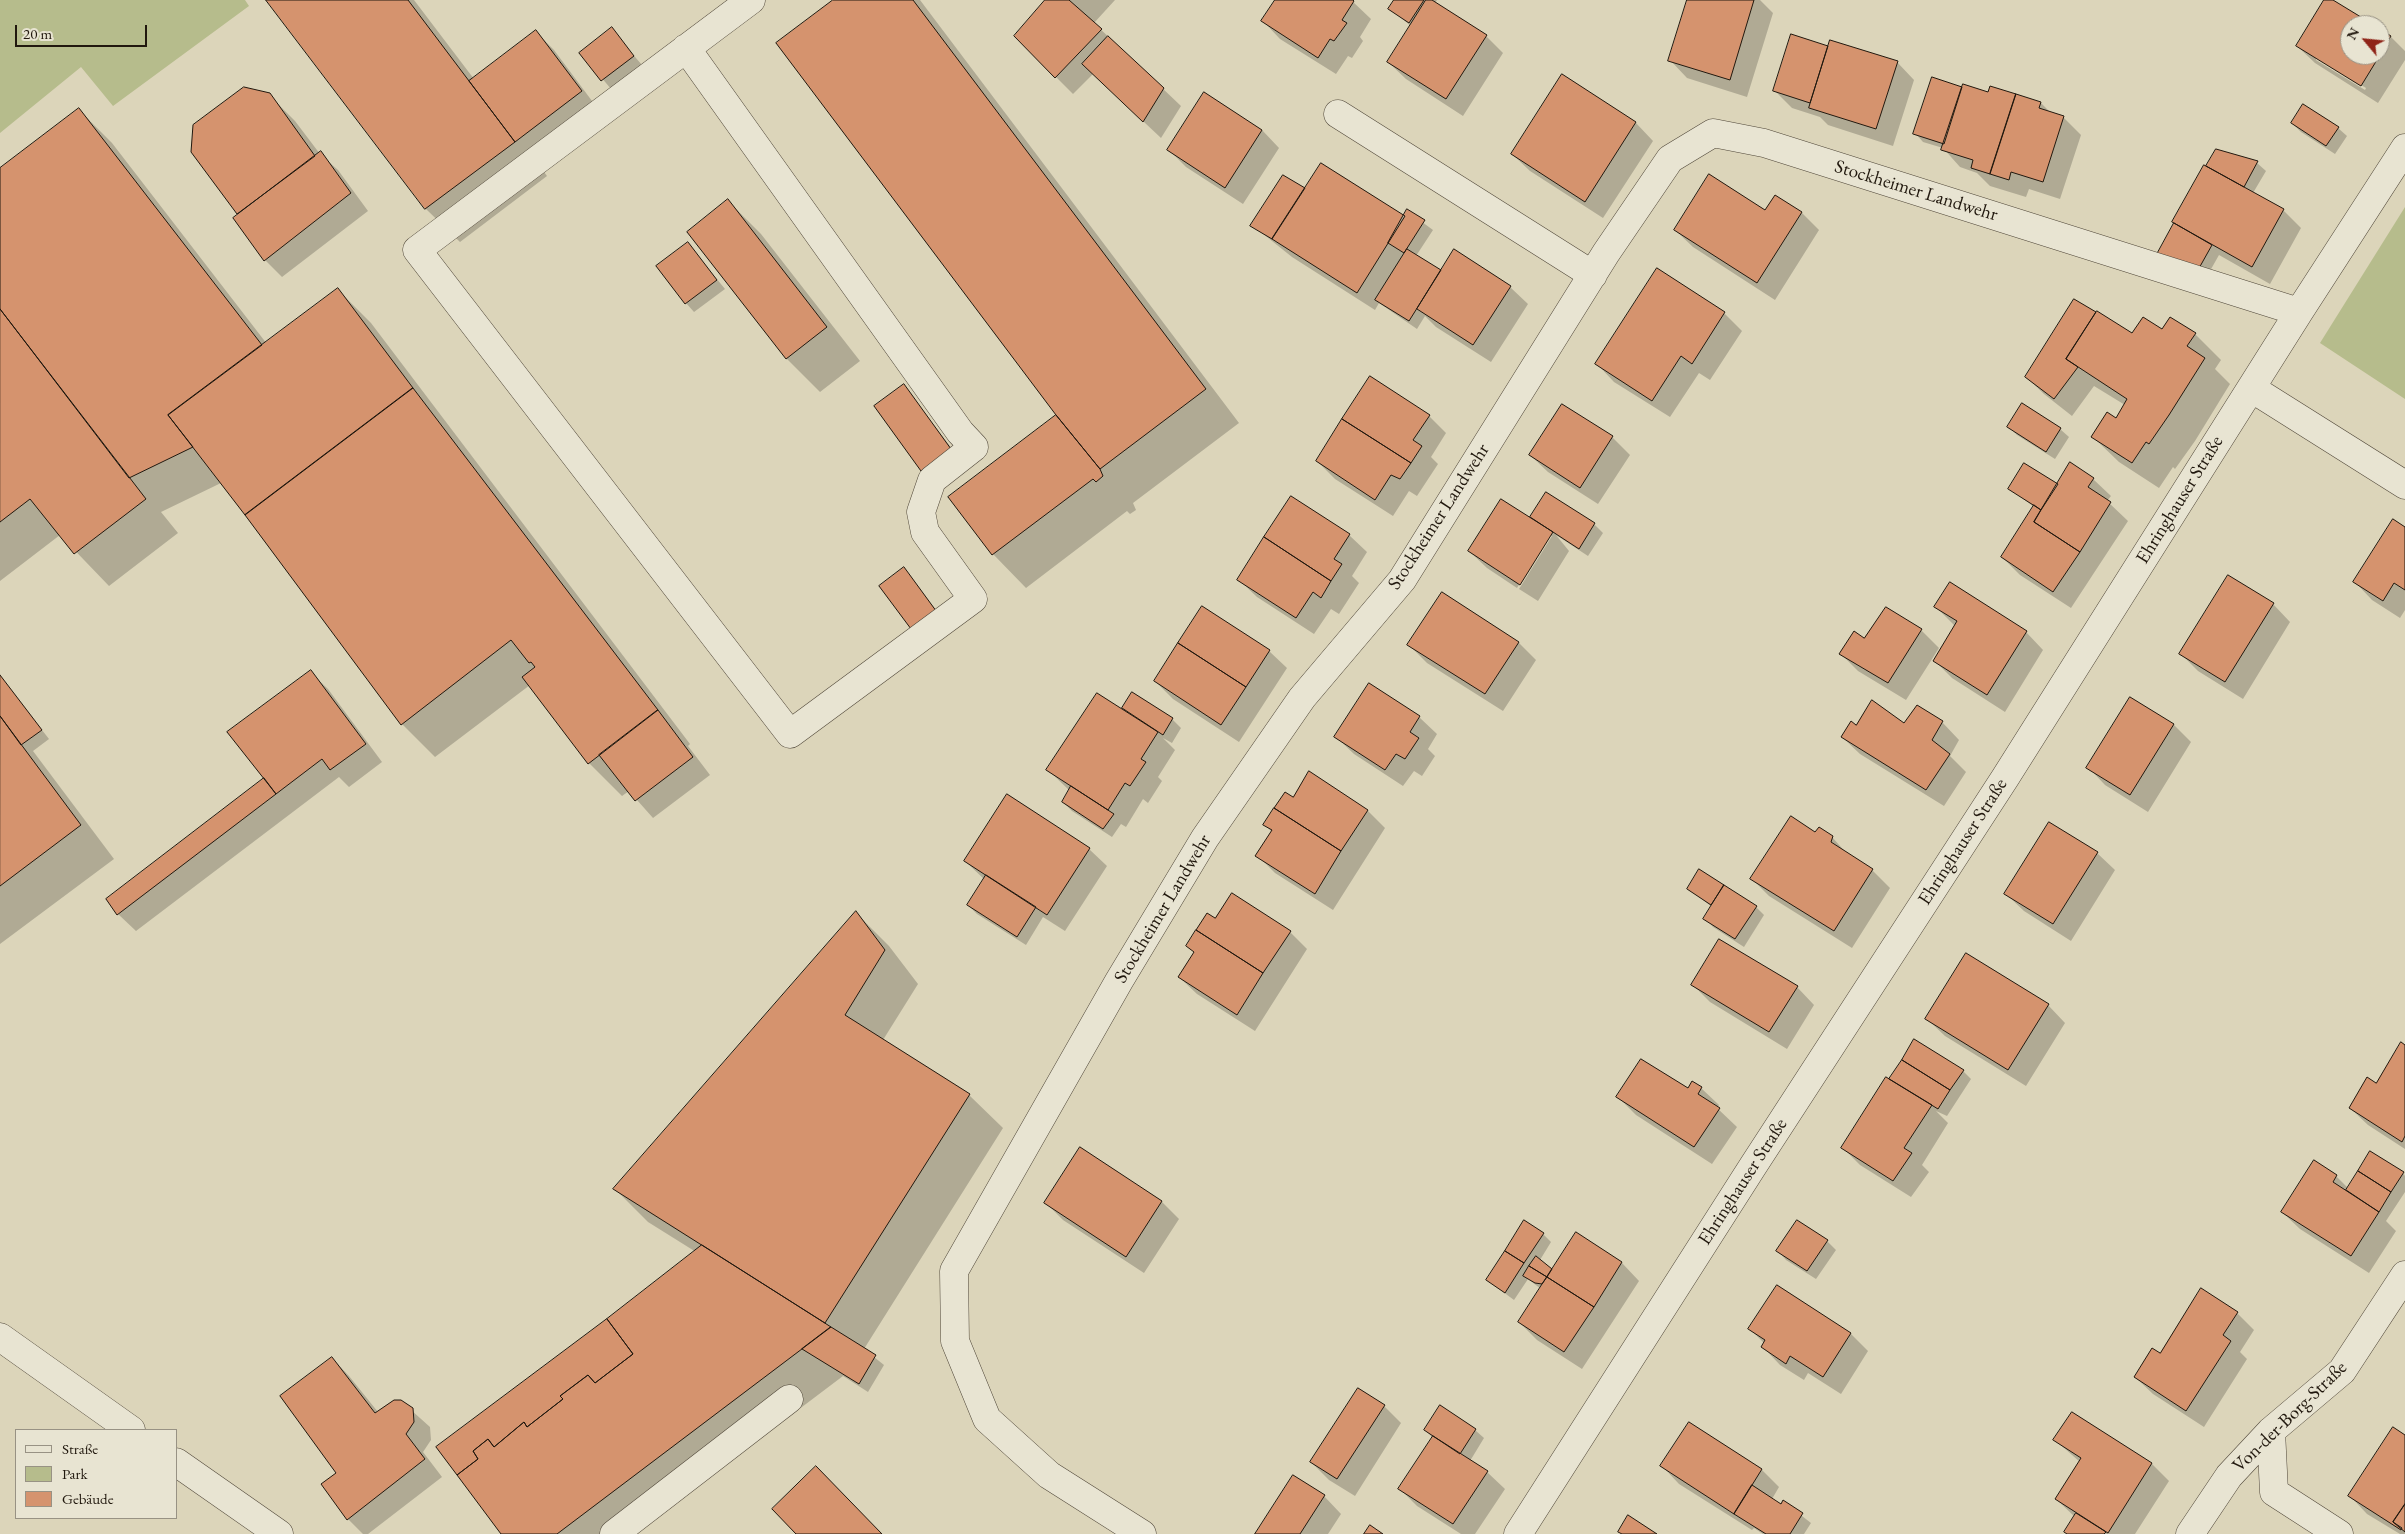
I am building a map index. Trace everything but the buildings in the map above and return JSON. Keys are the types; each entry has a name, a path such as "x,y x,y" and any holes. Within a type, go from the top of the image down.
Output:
{"street":[{"path":"686,48 960,432 974,447 932,480 921,512 925,532 973,599 790,734 417,250 686,48 751,0"},
{"path":"1338,114 1593,275"},
{"name":"Stockheimer Landwehr","path":"1142,1534 1049,1475 987,1419 955,1341 954,1270 1119,981 1205,838 1302,698 1402,580 1593,275 1670,159 1713,133 1764,143 2299,312"},
{"name":"Ehringhauser Straße","path":"1518,1534 1851,1013 2005,778 2299,312 2405,148"},
{"path":"2251,388 2405,485"},
{"name":"Von-der-Borg-Straße","path":"2190,1534 2229,1476 2271,1431 2342,1371 2405,1274"},
{"path":"0,1337 131,1429"},
{"path":"614,1534 789,1398"},
{"path":"2271,1431 2274,1492 2339,1534"},
{"path":"178,1463 279,1534"}],"green space":[{"path":"0,0 245,0 249,6 113,106 81,67 0,133"},
{"path":"2405,207 2405,399 2320,343"}]}
